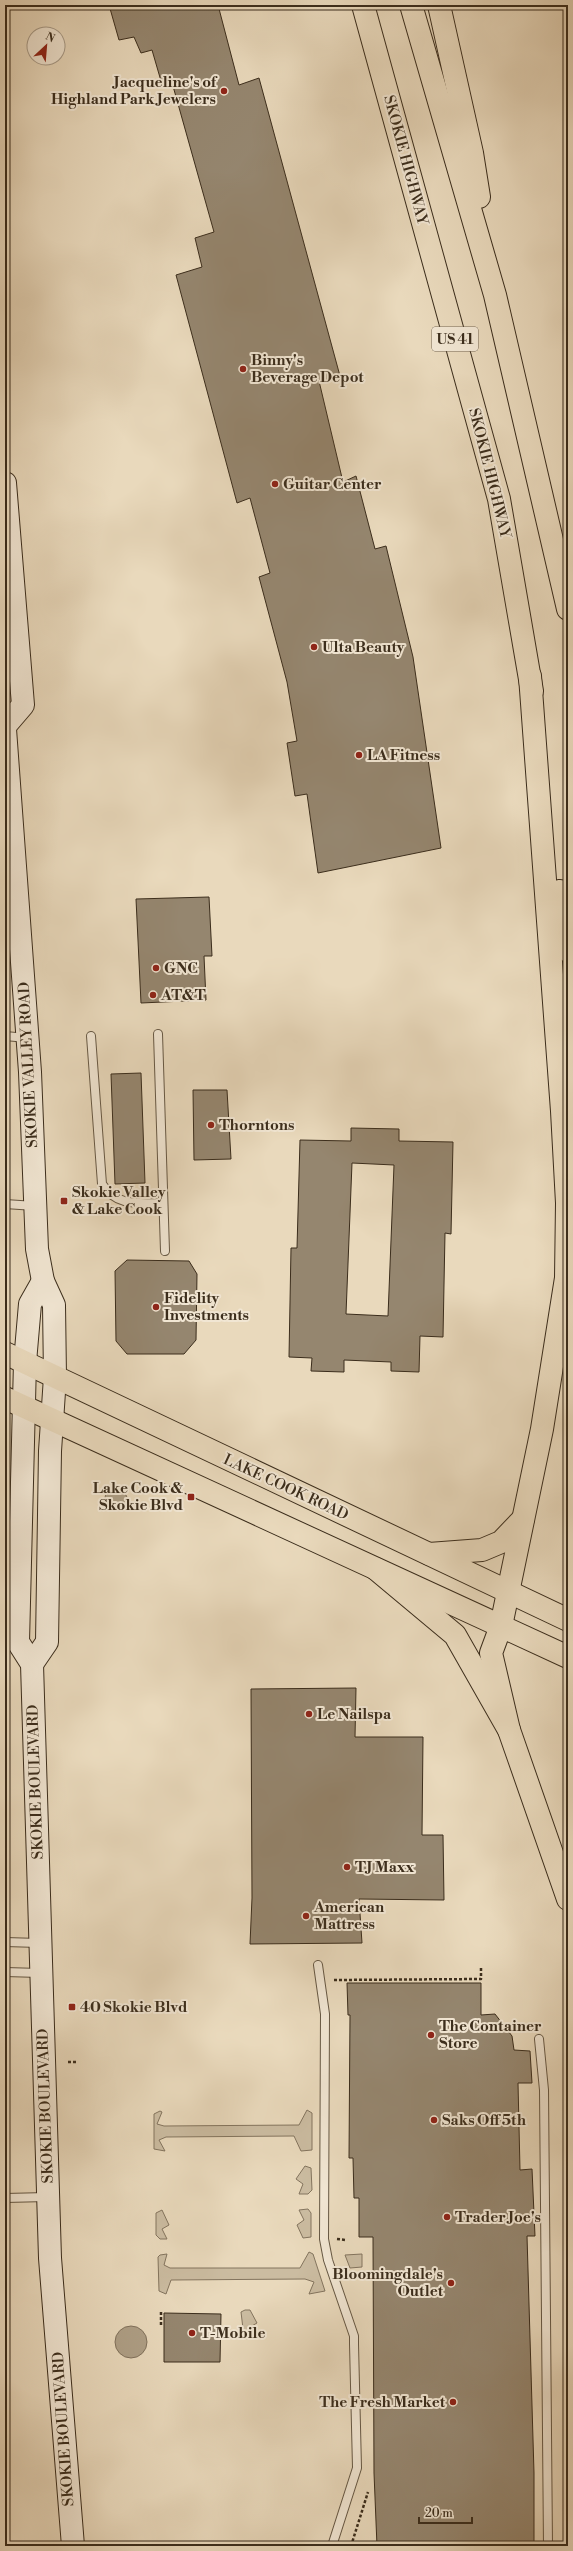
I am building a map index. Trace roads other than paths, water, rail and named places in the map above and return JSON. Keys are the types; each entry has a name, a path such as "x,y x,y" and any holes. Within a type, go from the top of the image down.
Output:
{"main road":[{"name":"SKOKIE HIGHWAY","path":"363,5 499,499 530,676 568,952"},
{"path":"411,5 495,295 568,609"},
{"path":"439,5 472,153 495,295"},
{"name":"SKOKIE VALLEY ROAD","path":"5,484 23,705 6,743 10,873 28,1038 37,1249 43,1281 54,1305 55,1377 52,1420"},
{"path":"530,676 567,1203 566,1278 546,1410 501,1626 491,1653 509,1730 568,1899"},
{"path":"43,1281 30,1304 25,1362 15,1402 15,1564 18,1642 32,1664 47,1642 52,1420"},
{"name":"LAKE COOK ROAD","path":"5,1353 563,1618"},
{"path":"15,1402 567,1656"},
{"path":"429,1554 482,1550 501,1542 523,1519"},
{"path":"376,1569 455,1635 509,1730"},
{"name":"SKOKIE BOULEVARD","path":"32,1664 39,1943 50,2258 73,2546"}],"lane":[{"path":"158,1034 165,1251"},
{"path":"5,1036 28,1038"},
{"path":"91,1036 102,1184 110,1196 127,1203 163,1203"},
{"path":"5,1204 36,1206"},
{"path":"5,1942 39,1943"},
{"path":"318,1965 325,2014 324,2239 328,2260 354,2336 357,2468 332,2546"},
{"path":"5,1972 40,1973"},
{"path":"539,2039 544,2106 548,2546"},
{"path":"5,2198 48,2197"}],"place":[{"name":"Jacqueline's of Highland Park Jewelers","path":"224,91"},
{"name":"Binny's Beverage Depot","path":"243,369"},
{"name":"Guitar Center","path":"275,484"},
{"name":"Ulta Beauty","path":"314,647"},
{"name":"LA Fitness","path":"359,755"},
{"name":"GNC","path":"156,968"},
{"name":"AT&T","path":"153,995"},
{"name":"Thorntons","path":"211,1125"},
{"name":"Skokie Valley & Lake Cook","path":"64,1201"},
{"name":"Fidelity Investments","path":"156,1307"},
{"name":"Lake Cook & Skokie Blvd","path":"191,1497"},
{"name":"Le Nailspa","path":"309,1714"},
{"name":"TJ Maxx","path":"347,1867"},
{"name":"American Mattress","path":"306,1916"},
{"name":"40 Skokie Blvd","path":"72,2007"},
{"name":"The Container Store","path":"431,2035"},
{"name":"Saks Off 5th","path":"434,2120"},
{"name":"Trader Joe's","path":"447,2217"},
{"name":"Bloomingdale's Outlet","path":"451,2283"},
{"name":"T-Mobile","path":"192,2333"},
{"name":"The Fresh Market","path":"453,2402"}]}
